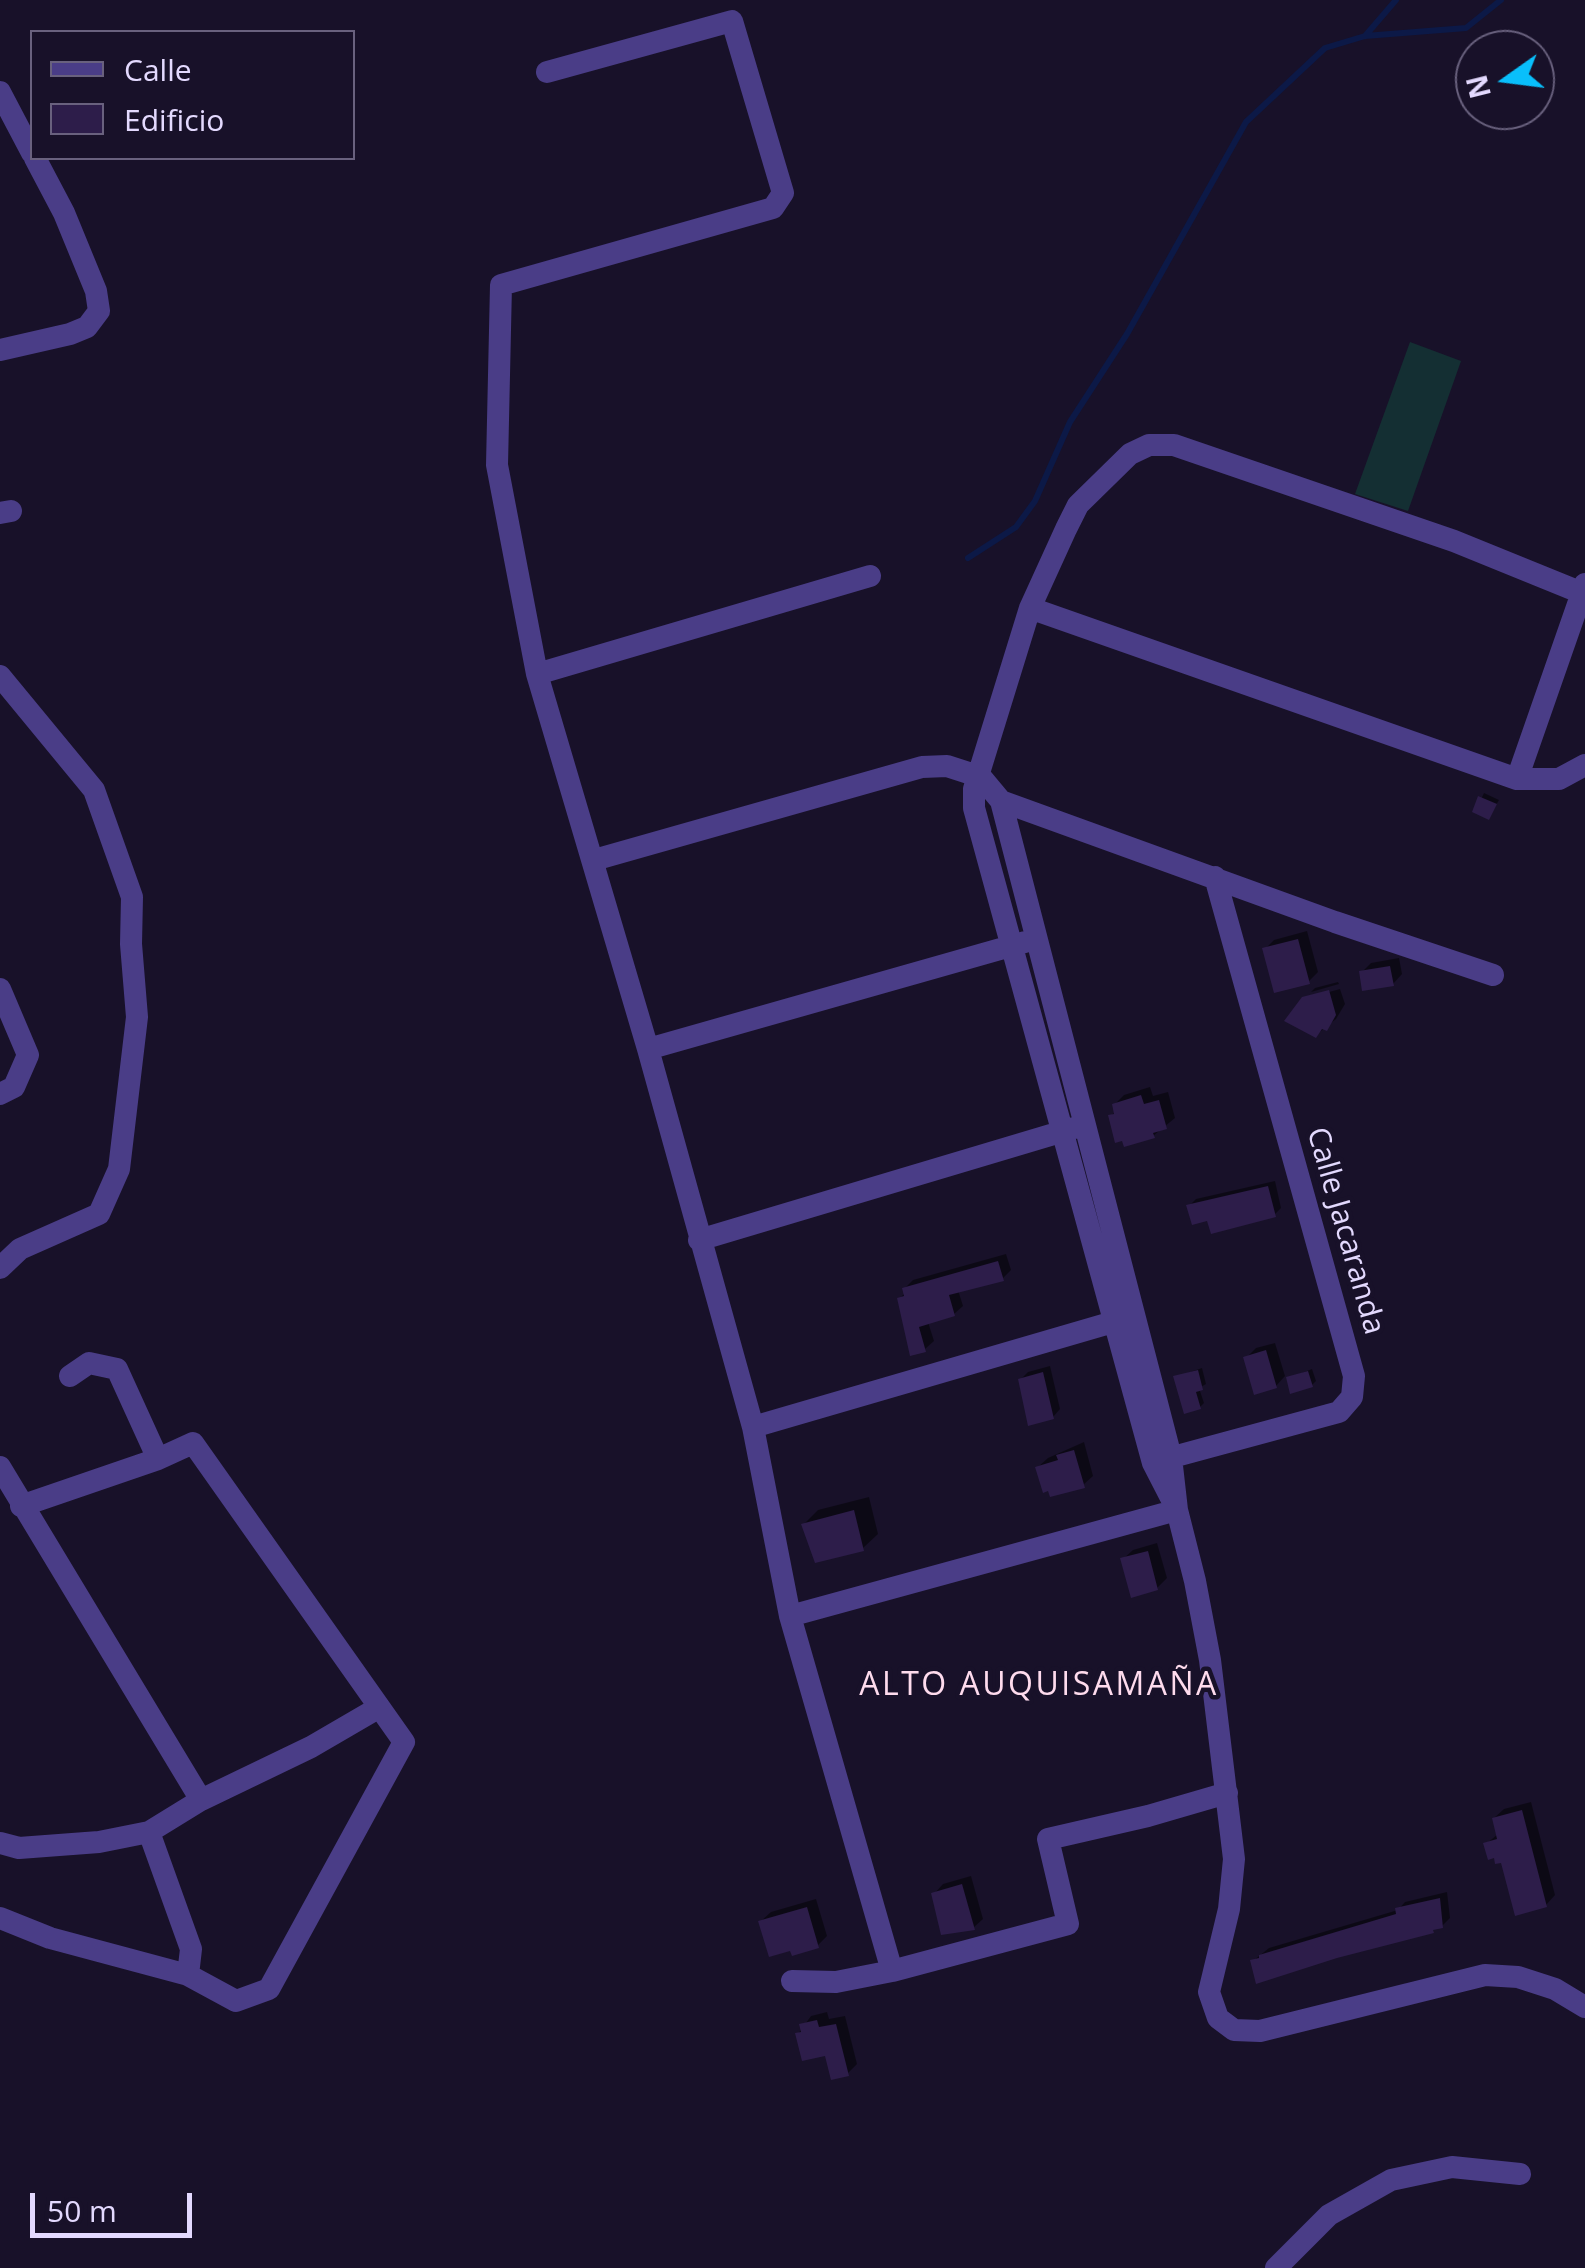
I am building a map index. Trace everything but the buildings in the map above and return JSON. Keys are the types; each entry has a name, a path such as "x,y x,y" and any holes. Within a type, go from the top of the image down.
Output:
{"street":[{"path":"546,72 732,21 783,193 773,208 501,285 496,465 537,674 648,1048 753,1427 790,1616 892,1971"},
{"path":"0,92 30,148"},
{"path":"0,350 70,334 87,327 99,311 96,291 64,213 36,160"},
{"path":"1073,1128 1011,947 974,808 974,790 1030,608 1078,506 1130,454 1149,446 1174,445 1583,589 1517,779"},
{"path":"537,674 870,576"},
{"path":"1030,608 1517,779 1559,779 1585,764"},
{"path":"0,676 94,790 132,896 137,1017 119,1169 99,1214 20,1249 0,1268"},
{"path":"594,860 922,767 947,766 980,777 1001,801 1073,1128 1177,1510 1210,1660 1234,1859 1229,1909 1210,1992 1218,2018 1234,2030 1260,2031 1484,1975 1518,1977 1556,1988 1585,2007"},
{"path":"1001,801 1493,975"},
{"name":"Calle Jacaranda","path":"1162,1460 1339,1412 1352,1397 1354,1376 1215,877"},
{"path":"648,1048 1034,939"},
{"path":"0,989 28,1055 14,1086 0,1094"},
{"path":"699,1240 1073,1128"},
{"path":"753,1427 1124,1319"},
{"path":"70,1376 89,1364 117,1369 158,1459"},
{"path":"0,1918 50,1938 188,1974 236,2000 269,1989 404,1742 193,1443 21,1506"},
{"path":"0,1467 201,1800"},
{"path":"790,1616 1177,1510"},
{"path":"0,1843 19,1848 99,1842 149,1832 201,1800 312,1747 378,1708"},
{"path":"792,1981 836,1982 892,1971 1068,1924 1048,1839 1228,1793"},
{"path":"149,1832 190,1949 188,1974"},
{"path":"1276,2268 1328,2214 1391,2180 1452,2167 1520,2174"}],"green space":[{"path":"1410,342 1461,361 1408,511 1355,494"}],"waterway":[{"path":"1365,36 1396,0"},
{"path":"968,558 1016,527 1035,501 1070,422 1127,334 1246,122 1325,48 1365,36 1466,28 1501,0"}],"district":[{"name":"ALTO AUQUISAMAÑA","path":"1039,1686"}]}
